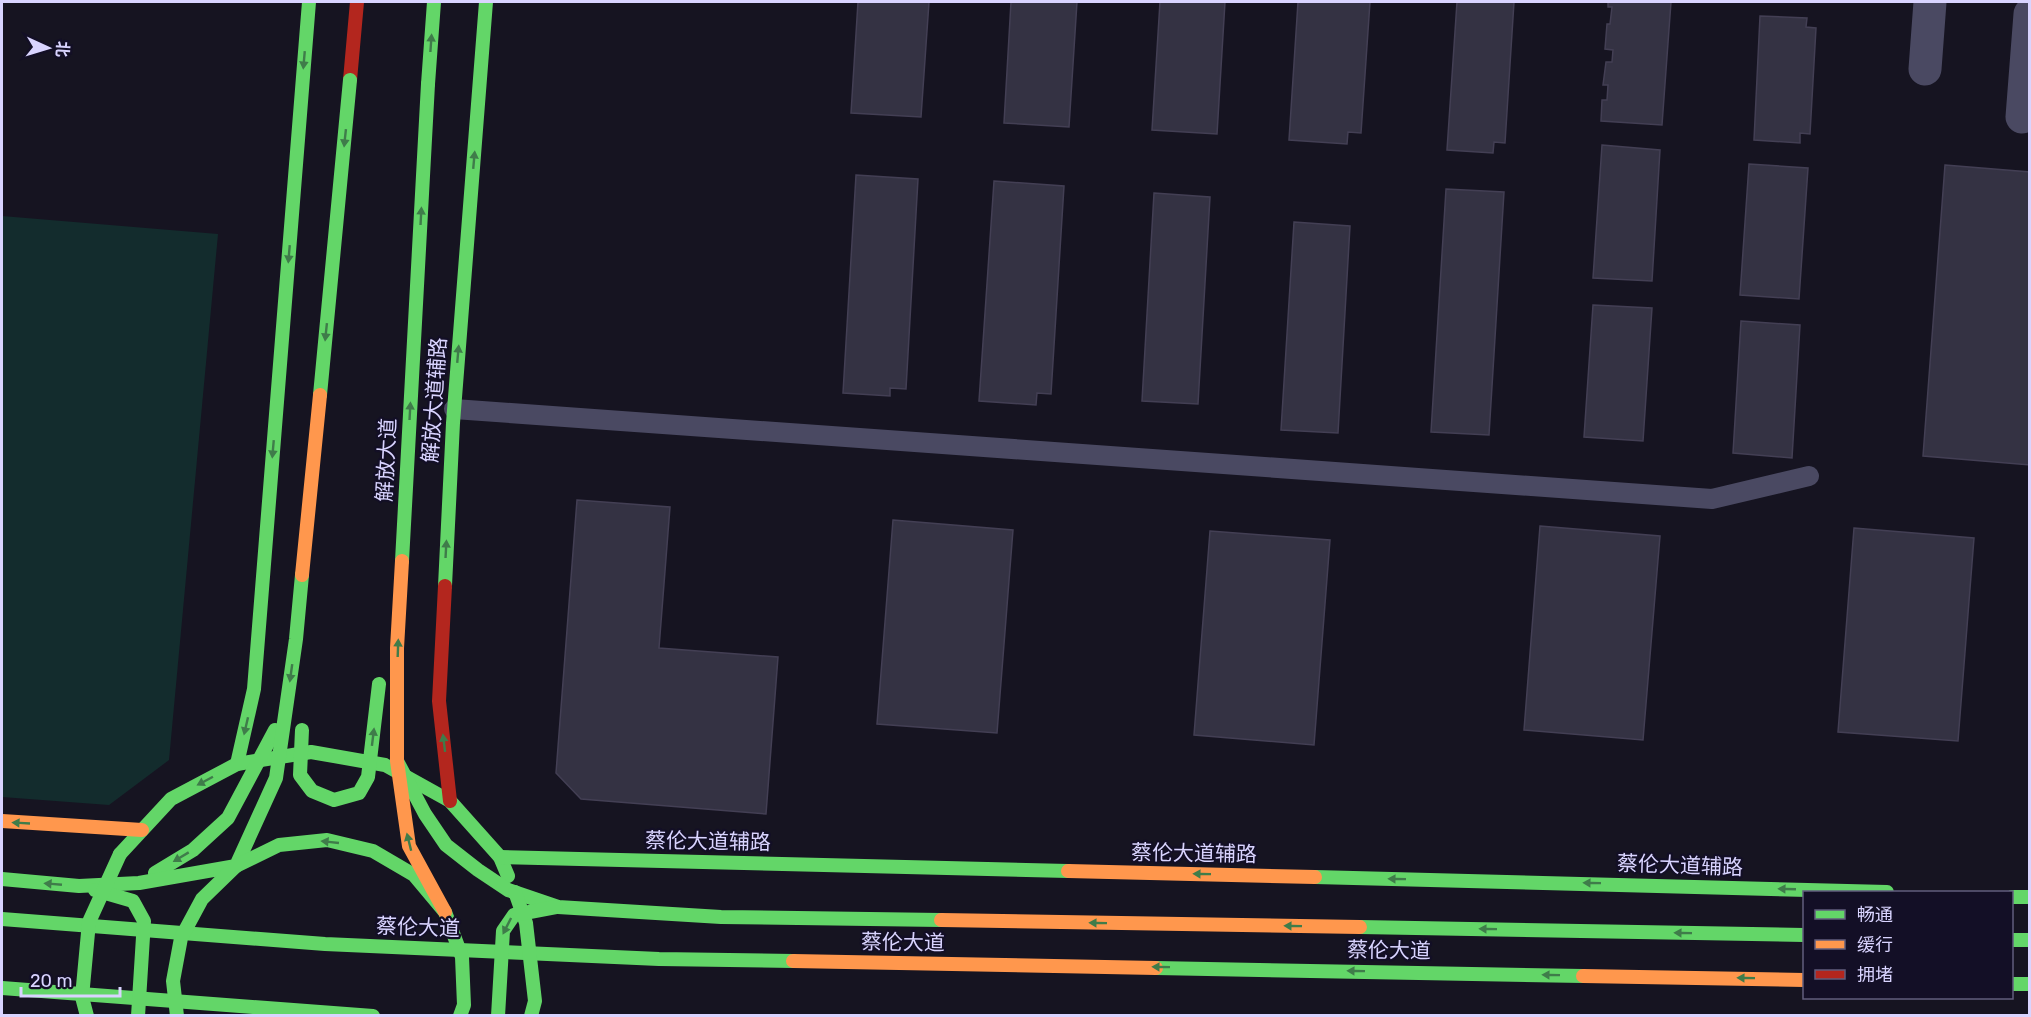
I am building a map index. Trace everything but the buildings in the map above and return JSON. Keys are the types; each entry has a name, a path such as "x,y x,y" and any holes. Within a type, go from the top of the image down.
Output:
{"main road":[{"path":"237,764 254,689 309,2"},
{"path":"177,1016 172,981 181,938 202,899 236,866 276,778 296,639 357,2"},
{"name":"解放大道","path":"434,2 397,648 397,761 409,846 445,912"},
{"name":"解放大道辅路","path":"450,801 439,701 454,409 486,2"},
{"path":"304,681 315,446"},
{"path":"384,650 408,452"},
{"path":"303,716 300,775 312,791 334,800 359,793 368,777 381,673"},
{"path":"139,882 193,850 228,818 286,710"},
{"path":"87,1016 82,997 89,922 120,854 171,799 237,764 311,752 385,765 450,801 500,857 526,923 535,1001 531,1016"},
{"path":"397,761 425,814 446,845 508,890 558,907"},
{"path":"2,821 142,830"},
{"path":"2,879 79,886 139,882 236,866 279,845 327,840 373,851 414,875 445,912 462,957 464,1005 460,1016"},
{"name":"蔡伦大道辅路","path":"500,857 1853,891"},
{"path":"79,886 133,901 144,921 138,1016"},
{"path":"2013,897 2030,897"},
{"path":"498,1016 503,931 514,915 558,907 721,917 1803,935"},
{"name":"蔡伦大道","path":"2,919 325,944 659,959 1803,980"},
{"path":"2013,940 2030,940"},
{"path":"2013,984 2030,984"},
{"path":"2,988 373,1016"}],"street":[{"path":"1925,69 1930,2"},
{"path":"2022,117 2030,14"}],"lane":[{"path":"454,409 1712,499 1809,477"}],"green space":[{"path":"2,216 218,234 169,760 109,805 2,797"}],"traffic: fast":[{"path":"237,764 254,689 309,2"},
{"path":"428,84 434,2"},
{"path":"445,586 453,423 486,2"},
{"path":"320,395 350,80"},
{"path":"402,561 428,84"},
{"path":"2,879 79,886 139,883 236,866 276,778 296,639 302,575"},
{"path":"302,730 300,775 312,791 334,800 359,793 368,777 379,684"},
{"path":"155,873 193,850 228,818 275,730"},
{"path":"120,854 171,799 237,764 311,752 385,765 450,801 500,857 508,876"},
{"path":"397,761 425,814 446,845 508,890 558,907 721,917 941,920"},
{"path":"177,1016 173,981 181,938 202,899 236,866 279,845 327,840 373,851 414,875 445,912 462,957 464,1005 460,1016"},
{"path":"87,1016 82,997 89,922 120,854"},
{"path":"500,857 1068,871"},
{"path":"1315,877 1849,891"},
{"path":"95,890 133,901 144,921 138,1016"},
{"path":"515,892 526,923 535,1001 531,1016"},
{"path":"2013,897 2030,897"},
{"path":"498,1016 503,931 514,915 556,907"},
{"path":"2,919 325,944 659,959 793,961"},
{"path":"1360,927 1803,935"},
{"path":"2013,940 2030,940"},
{"path":"1156,968 1583,976"},
{"path":"2013,984 2030,984"},
{"path":"2,988 373,1016"}],"traffic: slow":[{"path":"302,575 320,395"},
{"path":"402,561 397,648 397,761 409,846 445,912"},
{"path":"2,821 142,830"},
{"path":"1068,871 1315,877"},
{"path":"941,920 1360,927"},
{"path":"793,961 1156,968"},
{"path":"1583,976 1803,980"}],"traffic: jam":[{"path":"350,80 357,2"},
{"path":"445,586 439,701 450,801"}]}
